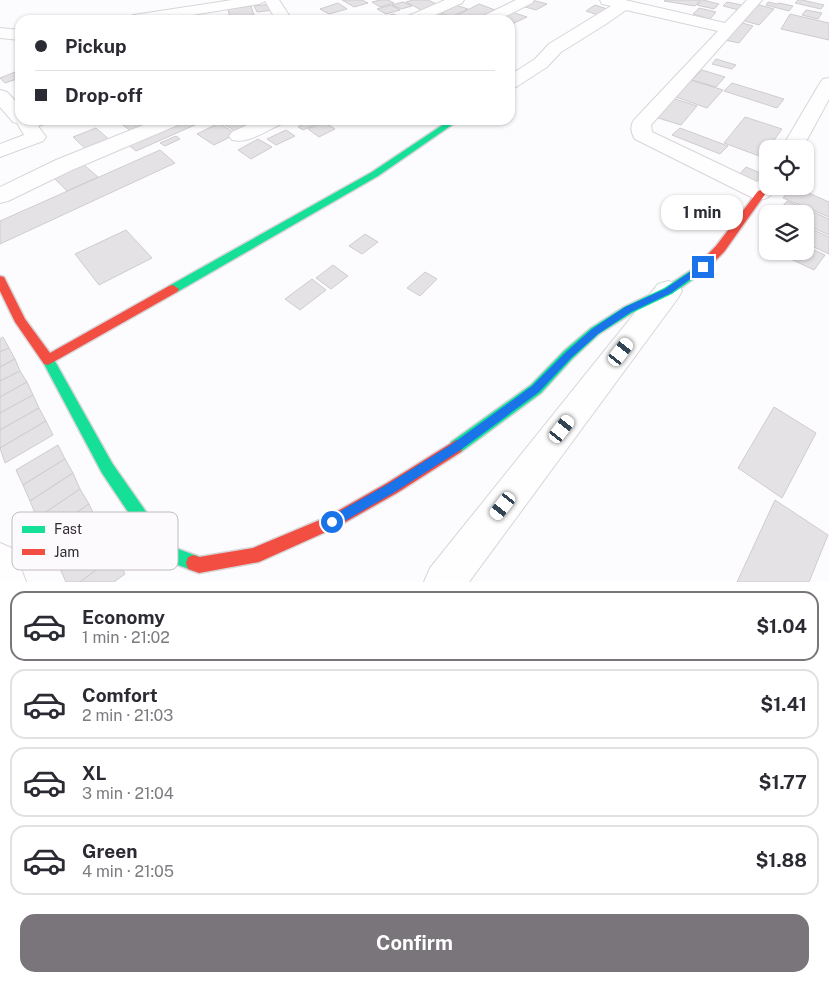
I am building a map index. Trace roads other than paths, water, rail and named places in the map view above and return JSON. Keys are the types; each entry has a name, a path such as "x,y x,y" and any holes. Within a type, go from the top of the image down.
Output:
{"street":[{"path":"165,15 259,0"},
{"path":"272,0 281,15"},
{"path":"422,15 457,0"},
{"path":"496,15 527,0"},
{"path":"603,0 624,4 646,4 728,28"},
{"path":"755,0 641,124 642,135 759,187"},
{"path":"515,80 540,63 554,48 601,21 624,4"},
{"path":"0,33 15,34"},
{"path":"796,140 829,83"},
{"path":"0,96 15,110"},
{"path":"0,151 36,137 29,125"},
{"path":"0,196 64,165 161,125"},
{"path":"239,136 263,125"},
{"path":"48,360 375,174 448,125"},
{"path":"178,558 208,573 332,522 392,488 455,448 536,389 568,355 595,331 628,310 668,291 703,267 720,249 760,195"},
{"path":"0,280 21,322 48,360 108,468 138,512"},
{"path":"444,582 668,291"},
{"path":"0,563 6,582"}]}
